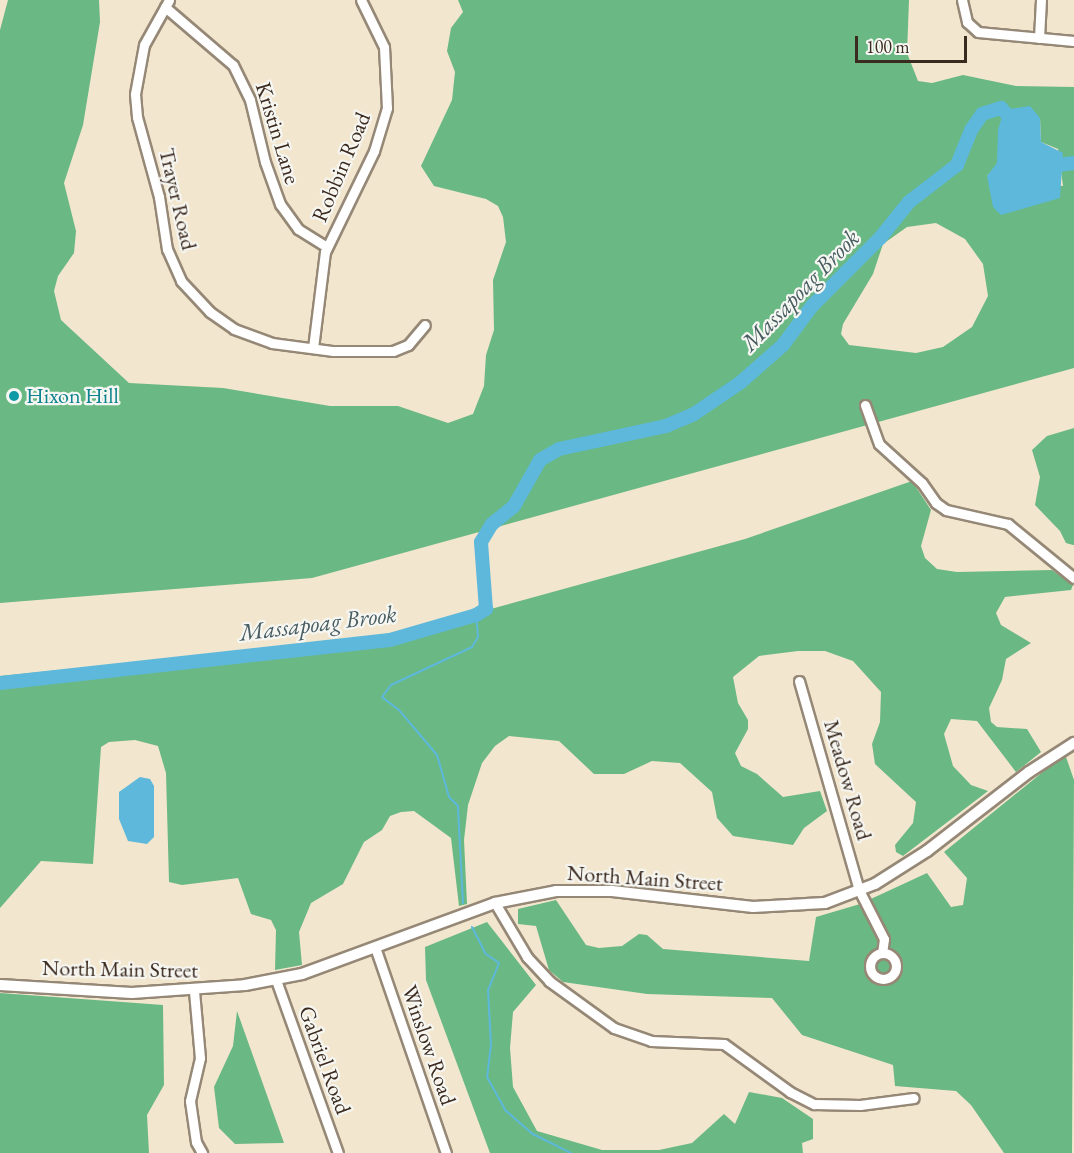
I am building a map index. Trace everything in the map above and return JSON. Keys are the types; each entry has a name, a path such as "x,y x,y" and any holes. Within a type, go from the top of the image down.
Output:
{"main road":[{"name":"North Main Street","path":"0,985 132,993 194,991 276,980 376,950 495,903 537,893 580,890 753,907 805,906 859,890 927,851 1029,772 1074,743"}],"street":[{"name":"Robbin Road","path":"312,348 322,265 327,247 374,151 387,108 384,47 361,0"},
{"path":"962,0 966,19 978,32 1074,41"},
{"path":"1039,38 1041,0"},
{"name":"Kristin Lane","path":"167,3 233,65 250,100 265,162 280,204 298,229 327,247"},
{"name":"Trayer Road","path":"167,3 144,45 135,94 172,262 193,295 234,329 272,343 312,348 393,351 408,345 424,325"},
{"path":"865,405 877,442 922,483 936,503 946,510 1008,524 1074,578"},
{"name":"Meadow Road","path":"799,681 859,890 884,939 882,953"},
{"path":"495,903 527,957 549,981 614,1029 651,1041 724,1044 790,1092 814,1104 847,1106 914,1098"},
{"name":"Winslow Road","path":"376,950 446,1153"},
{"name":"Gabriel Road","path":"276,980 338,1153"},
{"path":"194,991 200,1058 190,1101 196,1142 202,1153"}],"green space":[{"path":"8,0 99,0 100,22 83,125 64,183 76,231 74,253 58,276 54,291 61,320 129,383 223,388 330,406 398,406 448,423 473,414 484,386 486,355 494,330 493,280 506,242 503,217 498,206 486,199 434,186 421,166 452,100 455,72 447,51 451,28 463,12 458,0 909,0 907,53 918,81 932,83 963,75 1016,86 1074,87 1074,368 312,578 0,603 0,30","holes":["1040,118 1041,142 1058,149 1063,186 987,176","936,223 965,239 983,264 988,296 972,327 943,347 916,353 849,345 841,334 843,324 873,274 883,244 907,227"]},
{"path":"1074,428 1073,545 1066,543 1060,531 1035,505 1040,477 1032,450 1047,436"},
{"path":"912,481 931,510 921,546 925,558 937,569 957,572 1052,570 1073,585 1071,590 1005,597 996,613 1001,625 1031,643 1006,659 1002,680 989,708 991,722 997,727 1027,729 1041,752 1016,772 977,721 951,719 944,734 953,766 971,785 988,791 903,856 896,852 895,845 913,823 916,802 875,764 872,744 880,722 881,692 853,661 825,651 798,651 759,656 733,677 738,703 748,720 748,729 735,753 741,766 757,774 783,797 820,791 827,811 804,828 793,845 733,836 717,818 712,792 680,763 652,761 624,774 594,774 559,741 509,736 495,746 482,763 468,805 464,840 467,904 459,906 451,838 414,811 401,812 390,816 382,830 364,842 343,884 311,903 299,932 302,965 275,970 276,930 271,920 251,914 238,878 182,885 169,882 166,773 158,746 135,740 109,742 101,747 93,864 41,861 0,908 0,676 389,637 745,539"},
{"path":"1065,754 1074,780 1072,1153 1004,1153 971,1105 956,1091 895,1086 893,1065 802,1035 772,998 647,994 563,982 549,970 536,926 518,924 518,909 556,900 586,945 599,948 622,946 639,934 647,935 663,949 809,961 816,917 860,904 927,873 951,907 963,905 967,878 944,852"},
{"path":"487,922 536,985 513,1012 510,1048 513,1087 537,1131 602,1150 659,1150 692,1143 724,1114 735,1124 749,1092 782,1098 813,1119 813,1139 802,1143 803,1153 490,1153 426,980 425,947"},
{"path":"0,993 163,1005 164,1085 147,1115 149,1153 0,1153"},
{"path":"237,1011 284,1143 235,1144 219,1128 214,1087 233,1046"}],"water":[{"path":"1030,106 1040,118 1041,142 1063,153 1060,198 1001,215 993,207 987,176 997,163 998,130 1004,110"},
{"path":"140,777 150,779 154,786 154,837 147,844 128,841 119,819 119,792"}],"waterway":[{"name":"Massapoag Brook","path":"0,683 390,640 476,615 486,609 481,542 492,524 514,506 540,460 559,449 666,426 694,414 741,382 783,345 812,306 880,238 909,202 957,165 971,130 982,114 1001,108 1016,124"},
{"name":"Massapoag Brook","path":"1046,160 1052,166 1074,163"},
{"path":"463,903 458,806 449,797 437,755 399,710 382,697 391,685 472,647 478,637 476,615"},
{"path":"472,927 486,954 499,963 488,990 491,1045 487,1077 505,1110 533,1134 571,1153"}],"place":[{"name":"Hixon Hill","path":"14,396"}]}
